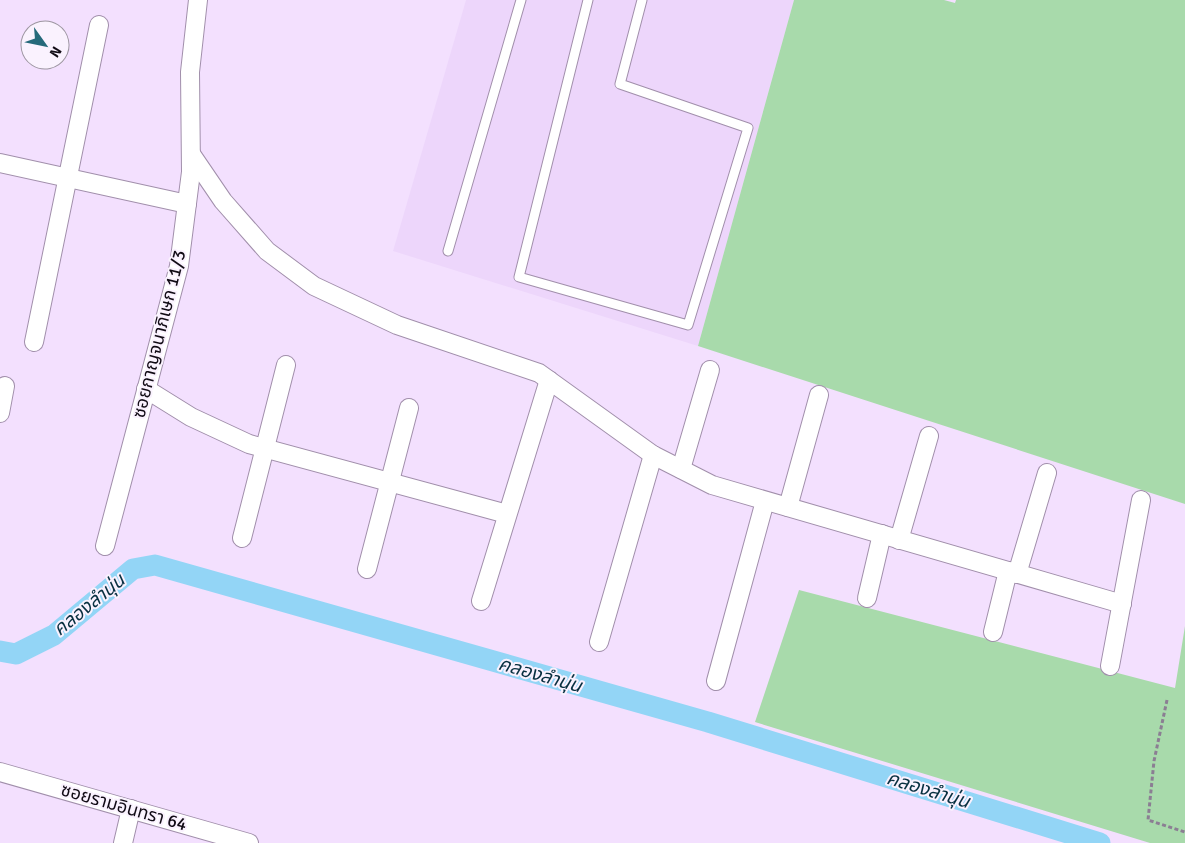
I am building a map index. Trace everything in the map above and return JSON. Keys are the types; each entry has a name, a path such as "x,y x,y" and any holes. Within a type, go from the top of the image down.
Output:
{"street":[{"name":"ซอยกาญจนาภิเษก 11/3","path":"105,546 179,266 191,172 190,72 198,0"},
{"path":"34,342 99,25"},
{"path":"191,154 223,201 267,251 314,286 396,325 539,373 653,455 712,485 1122,604"},
{"path":"0,163 187,204"},
{"path":"242,538 286,365"},
{"path":"681,469 710,370"},
{"path":"481,601 549,380"},
{"path":"0,413 5,386"},
{"path":"146,389 190,417 249,444 507,514"},
{"path":"788,507 819,395"},
{"path":"367,568 409,408"},
{"path":"867,598 930,436"},
{"path":"599,642 653,455"},
{"path":"993,632 1047,473"},
{"path":"1110,666 1141,500"},
{"path":"716,681 765,501"},
{"name":"ซอยรามอินทรา 64","path":"0,772 249,843"},
{"path":"123,843 131,809"}],"lane":[{"path":"448,251 521,0"},
{"path":"588,0 519,277 688,324 748,128 620,84 642,0"}],"path":[{"path":"1166,700 1154,761 1148,820 1185,832"}],"shaded area":[{"path":"466,0 794,0 698,346 393,251"}],"green space":[{"path":"794,0 944,0 955,3 956,0 1185,0 1185,504 698,346"},
{"path":"799,590 1175,688 1185,626 1185,843 1150,843 755,722"}],"waterway":[{"name":"คลองลำนุ่น","path":"0,651 16,654 54,635 133,569 155,565 708,722 1100,843"}]}
